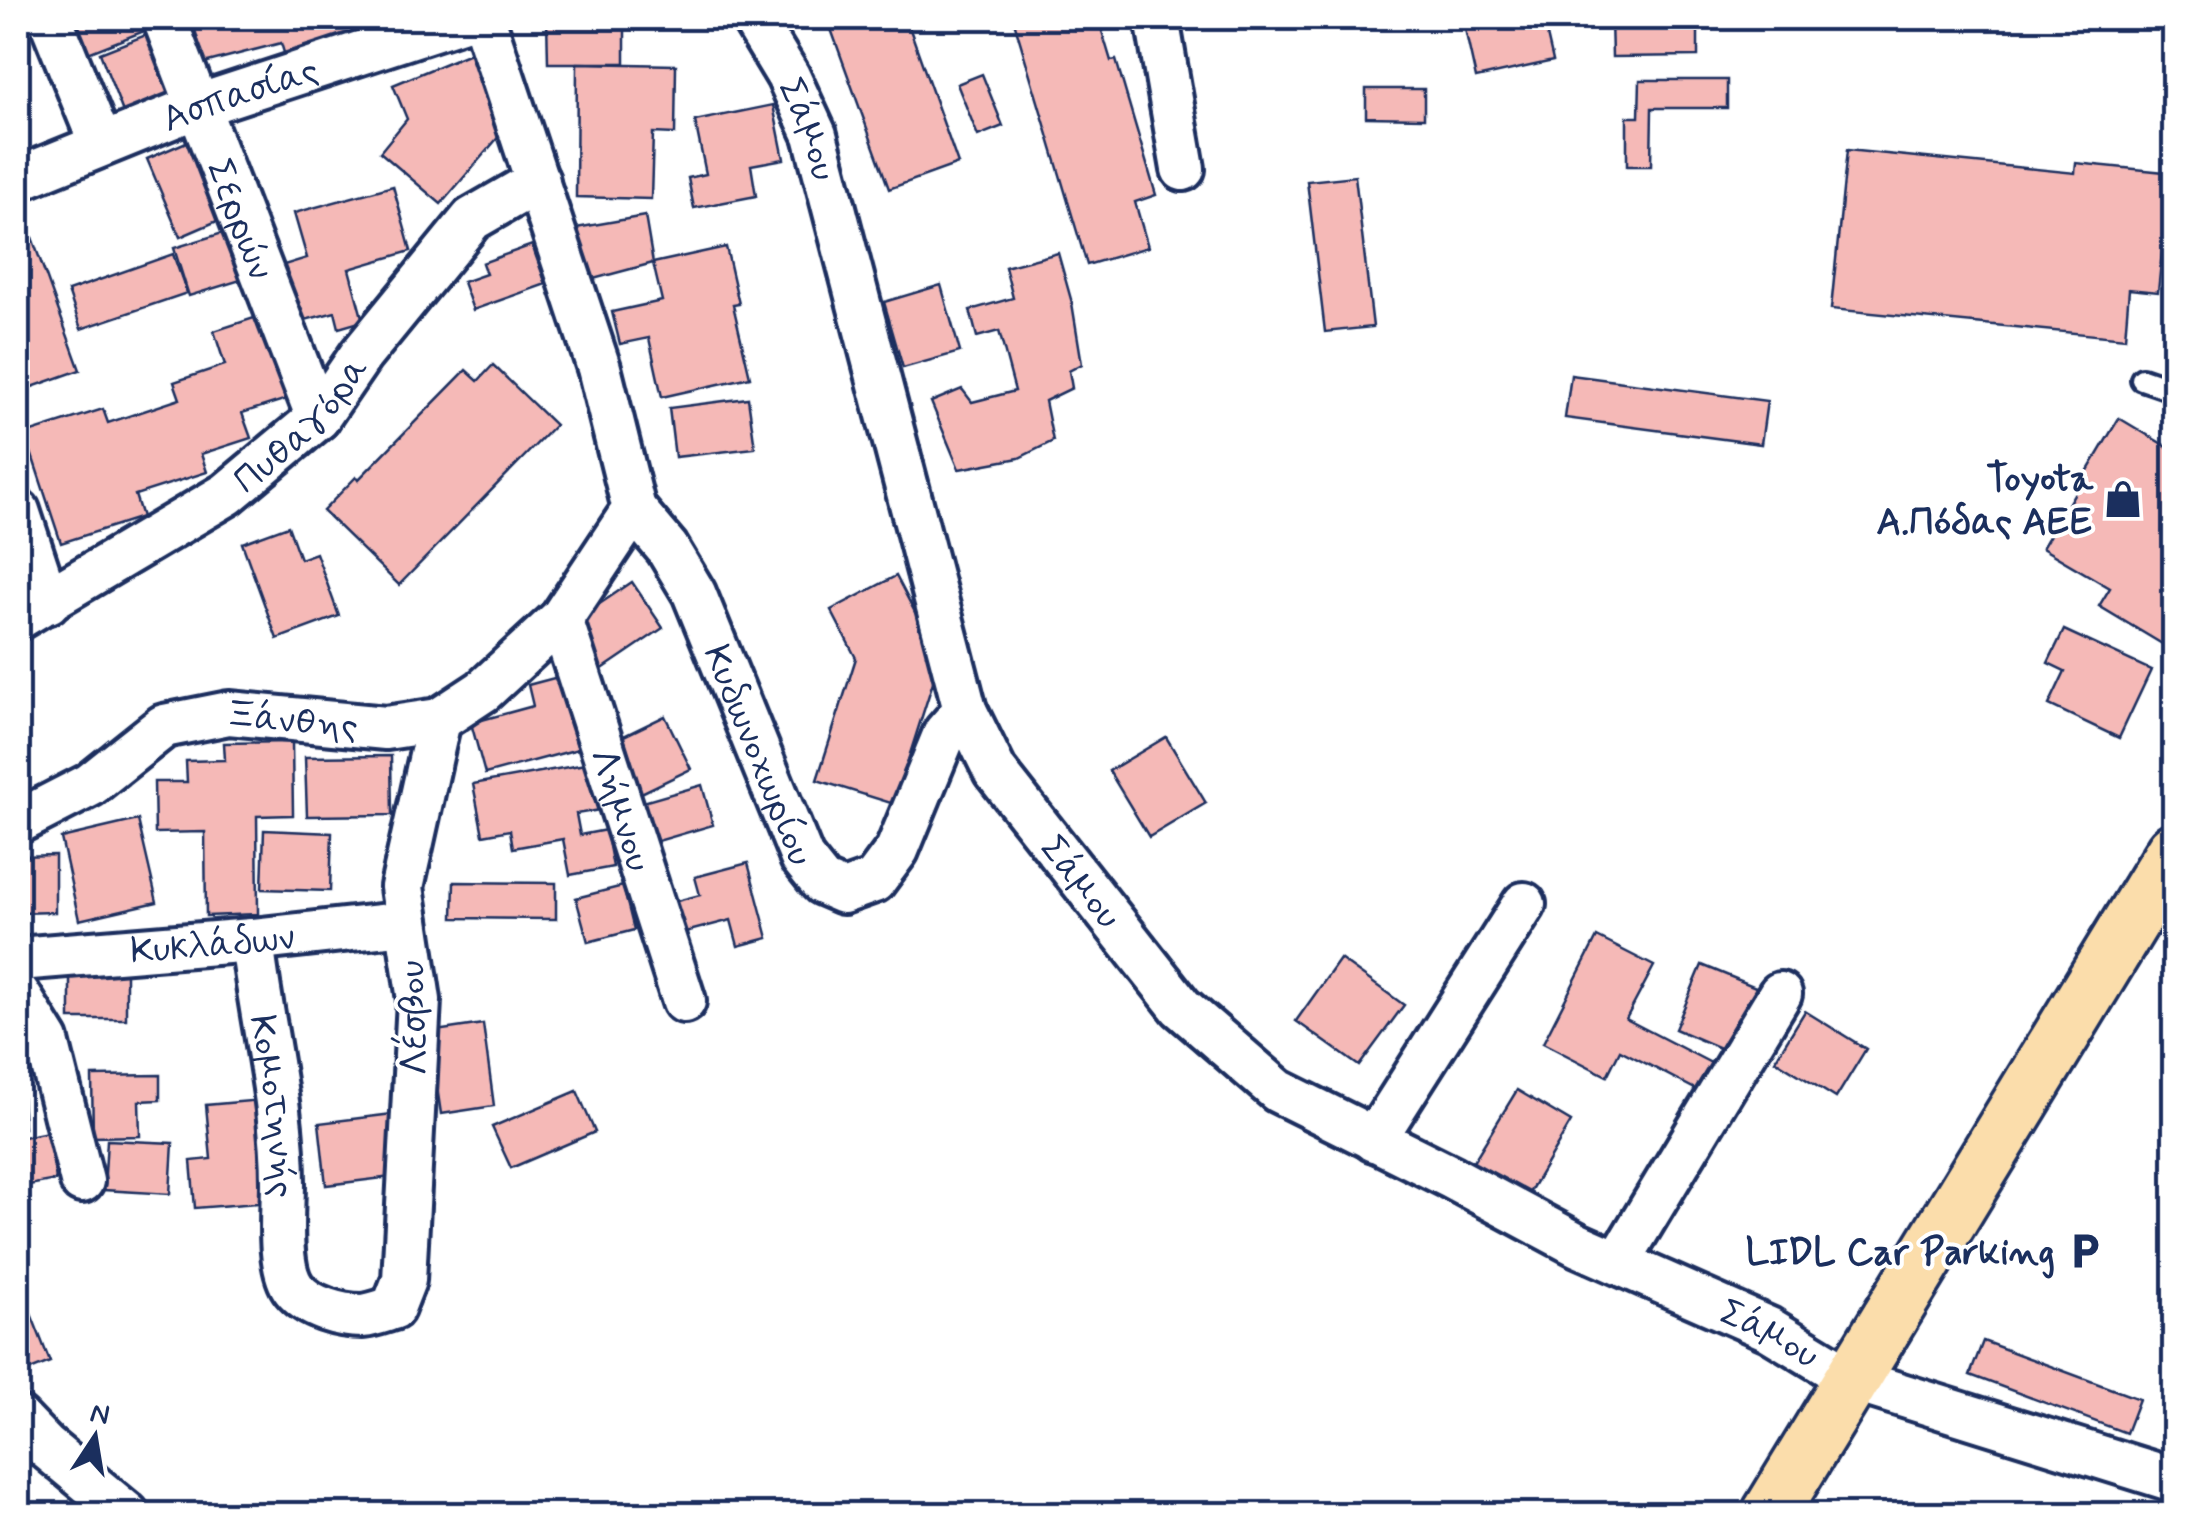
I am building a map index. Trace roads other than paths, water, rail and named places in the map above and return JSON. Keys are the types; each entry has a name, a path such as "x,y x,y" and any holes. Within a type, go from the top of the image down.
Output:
{"main road":[{"path":"1770,1514 2174,851"}],"street":[{"path":"50,18 102,144"},
{"name":"Σερρών","path":"164,18 318,418"},
{"name":"Ασπασίας","path":"18,179 198,106 466,18"},
{"name":"Κυδωνοχωρίου","path":"482,18 599,368 634,509 668,548 694,593 802,858 822,884 843,892 874,881 897,850 946,733 966,710"},
{"name":"Σάμου","path":"753,18 788,76 815,135 966,710 995,771 1181,1007 1278,1091 1578,1245 1770,1329 1853,1380 2174,1480"},
{"path":"1156,18 1183,169"},
{"name":"Πυθαγόρα","path":"33,610 226,494 318,418 361,354 472,219 538,180"},
{"path":"561,619 634,509"},
{"path":"18,511 33,610"},
{"name":"Ξάνθης","path":"18,822 90,785 164,726 230,713 386,728 439,720 483,690 561,619"},
{"name":"Λήμνου","path":"561,619 684,1001"},
{"name":"Λέσβου","path":"287,1272 293,1288 320,1309 364,1316 393,1308 404,1280 419,1000 402,887 439,720"},
{"path":"1374,1140 1524,904"},
{"name":"Κυκλάδων","path":"18,960 407,923"},
{"name":"Κομοτηνής","path":"252,940 260,1010 280,1104 287,1272"},
{"path":"18,994 47,1040 82,1181"},
{"path":"1619,1261 1780,994"},
{"path":"18,1418 46,1447 127,1514"}],"lane":[{"path":"2142,379 2174,390"}],"place":[{"name":"Toyota Α.Πόδας ΑΕΕ","path":"2123,499"},
{"name":"LIDL Car Parking","path":"2085,1251"}]}
